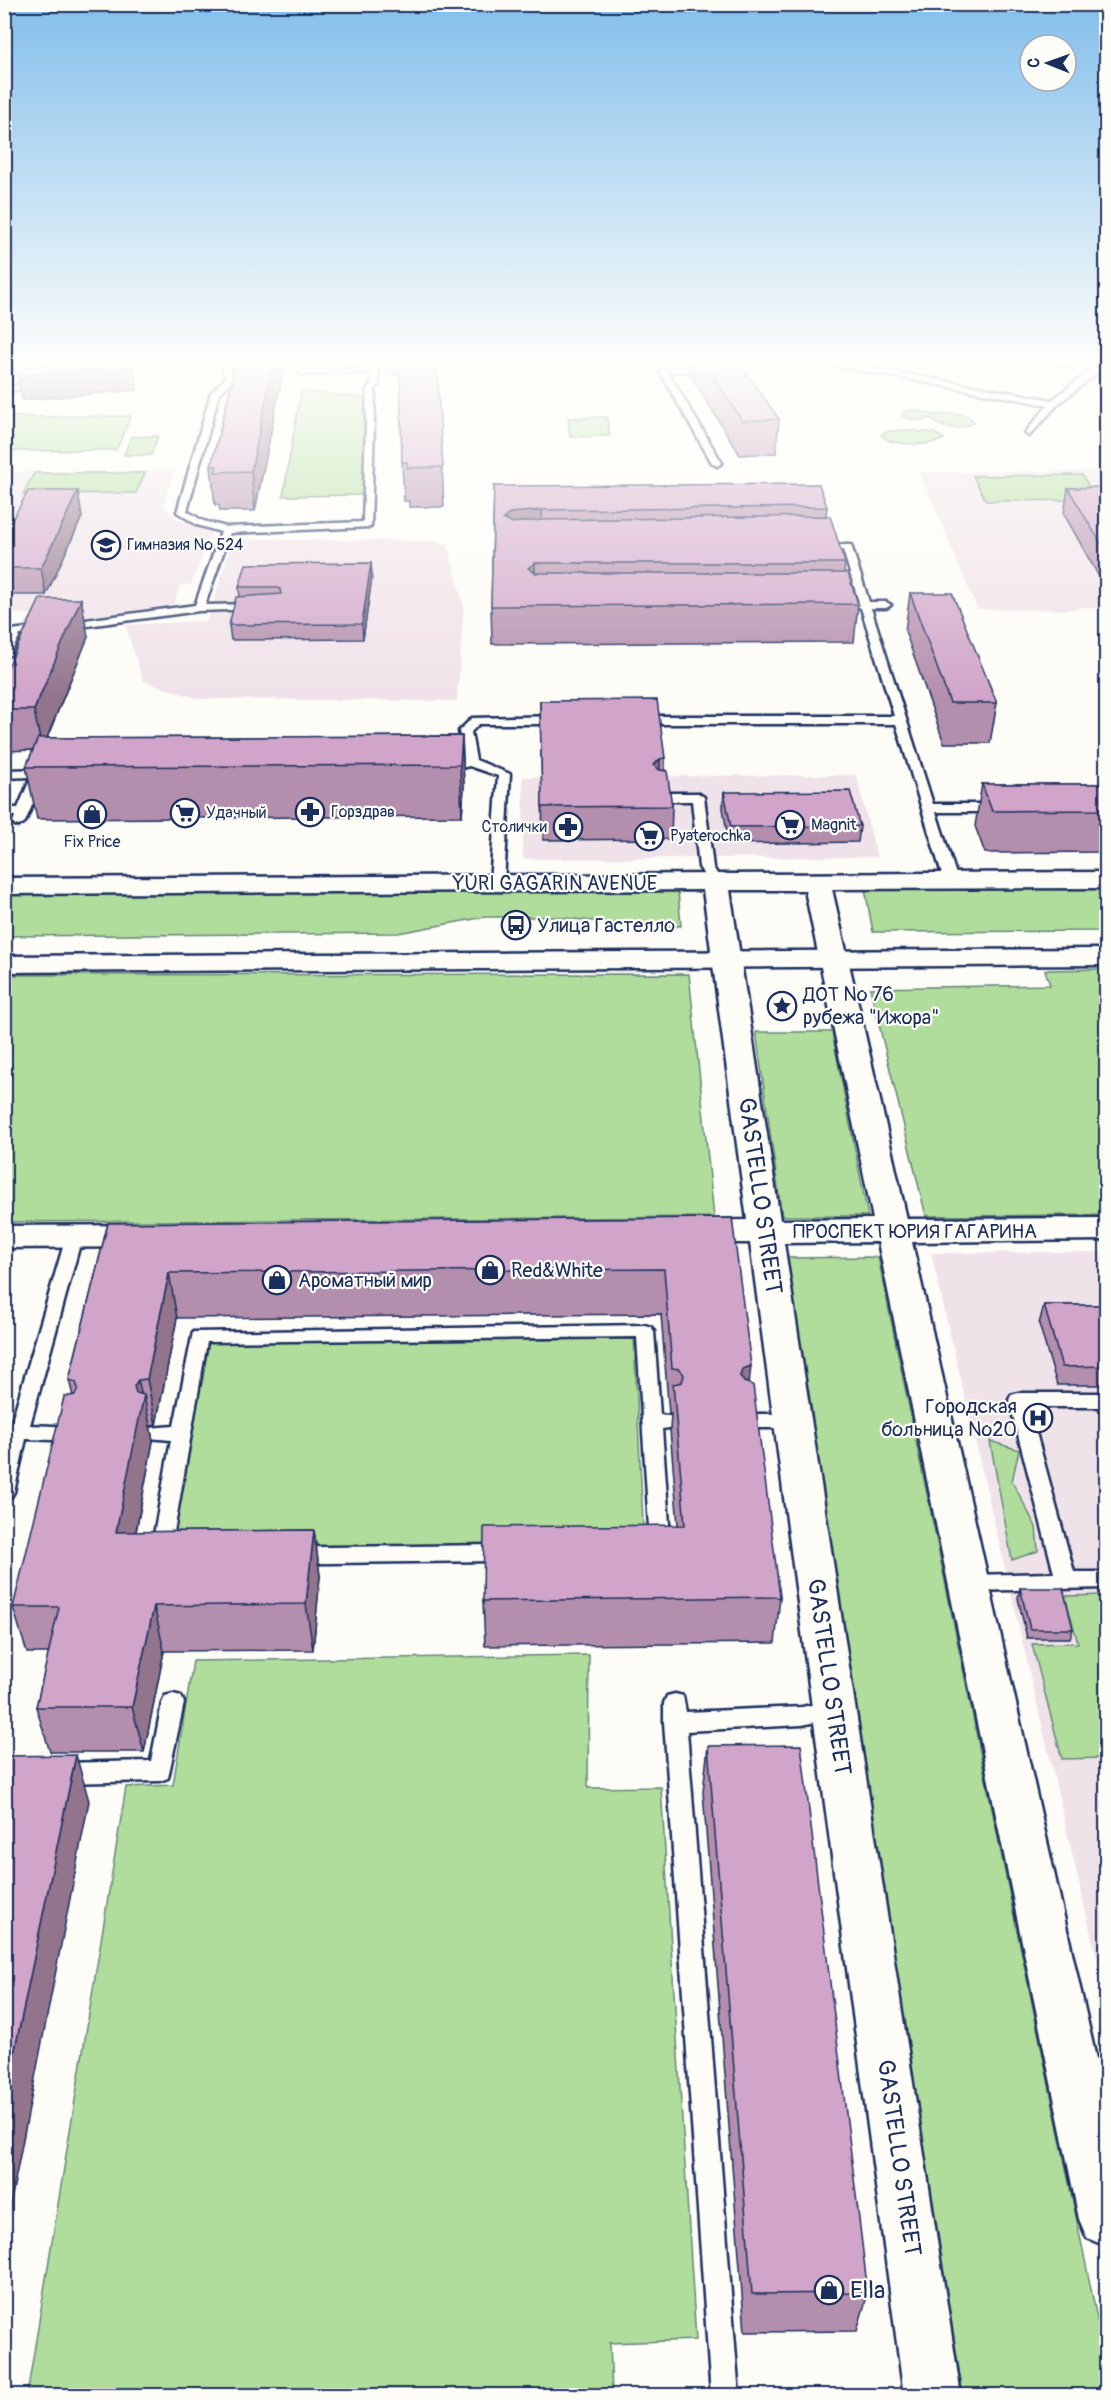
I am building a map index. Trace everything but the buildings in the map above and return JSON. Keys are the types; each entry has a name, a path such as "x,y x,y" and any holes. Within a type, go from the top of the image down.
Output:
{"street":[{"name":"YURI GAGARIN AVENUE","path":"4,886 1107,880"},
{"path":"817,881 1107,2219"},
{"path":"715,882 725,951"},
{"path":"832,951 1107,941"},
{"path":"4,947 832,951 1107,957"},
{"path":"4,964 725,951"},
{"name":"GASTELLO STREET","path":"725,951 933,2396"},
{"name":"ПРОСПЕКТ ЮРИЯ ГАГАРИНА","path":"665,1232 1107,1229"},
{"path":"4,1237 179,1236"}],"lane":[{"path":"193,472 182,512 200,523 226,530 368,525 368,472"},
{"path":"199,608 226,530"},
{"path":"812,548 847,547 951,881"},
{"path":"841,605 886,605"},
{"path":"4,655 16,632 199,608 265,607"},
{"path":"470,762 465,731 476,720 570,720"},
{"path":"629,720 901,720"},
{"path":"432,772 470,762 504,774 497,883"},
{"path":"4,812 21,817 39,773"},
{"path":"4,774 60,773"},
{"path":"660,797 698,796 706,867 715,882"},
{"path":"928,808 1011,807"},
{"path":"4,1492 11,1432 74,1237"},
{"path":"645,1331 661,1422 661,1551 159,1557 181,1433 199,1336 645,1331"},
{"path":"1066,1580 1018,1400 1107,1400"},
{"path":"747,1421 793,1421"},
{"path":"11,1432 78,1434"},
{"path":"155,1433 181,1433"},
{"path":"969,1583 1107,1580"},
{"path":"40,1773 160,1771 173,1703"},
{"path":"724,2396 675,1712 802,1716 834,1709"}],"shaded area":[{"name":"Гимназия № 524","path":"4,472 174,472 163,506 177,519 207,530 211,535 191,585 180,585 174,605 23,625 33,614 5,614"},
{"path":"920,472 1106,472 1106,610 1084,607 1071,610 977,609"},
{"path":"233,539 433,541 448,545 464,606 457,701 200,699 143,681 125,625 207,621"},
{"path":"856,775 877,857 523,859 523,777"},
{"name":"Городская больница №20","path":"1106,1252 1106,1998 931,1253"}],"green space":[{"path":"287,472 368,472 367,495 283,496"},
{"path":"34,473 145,473 136,493 23,494"},
{"path":"1082,475 1098,500 986,501 973,476"},
{"path":"1106,888 1106,931 873,932 865,889"},
{"path":"678,891 681,926 640,926 555,917 485,917 398,933 5,936 5,894"},
{"path":"1106,969 1106,1215 926,1216 870,988 1050,985 1045,970"},
{"path":"689,974 714,1217 5,1222 5,975"},
{"path":"756,1032 832,1032 868,1216 782,1216"},
{"path":"878,1257 1106,2362 1106,2395 963,2395 783,1258"},
{"path":"634,1339 644,1543 172,1548 207,1342"},
{"path":"990,1441 1019,1450 1012,1481 1036,1527 1038,1551 1012,1560"},
{"path":"1106,1595 1106,1758 1062,1759 1032,1644 1078,1643 1065,1596"},
{"path":"589,1655 588,1788 661,1787 696,2340 610,2343 612,2395 27,2395 126,1787 173,1785 193,1661"}],"place":[{"name":"Гимназия № 524","path":"106,545"},
{"name":"Горздрав","path":"310,812"},
{"name":"Удачный","path":"185,813"},
{"name":"Fix Price","path":"92,814"},
{"name":"Magnit","path":"790,825"},
{"name":"Столички","path":"568,827"},
{"name":"Pyaterochka","path":"649,836"},
{"name":"Улица Гастелло","path":"516,925"},
{"name":"ДОТ № 76 рубежа \"Ижора\"","path":"782,1006"},
{"name":"Red&White","path":"490,1270"},
{"name":"Ароматный мир","path":"277,1280"},
{"name":"Городская больница №20","path":"1038,1418"},
{"name":"Ella","path":"829,2290"}]}
